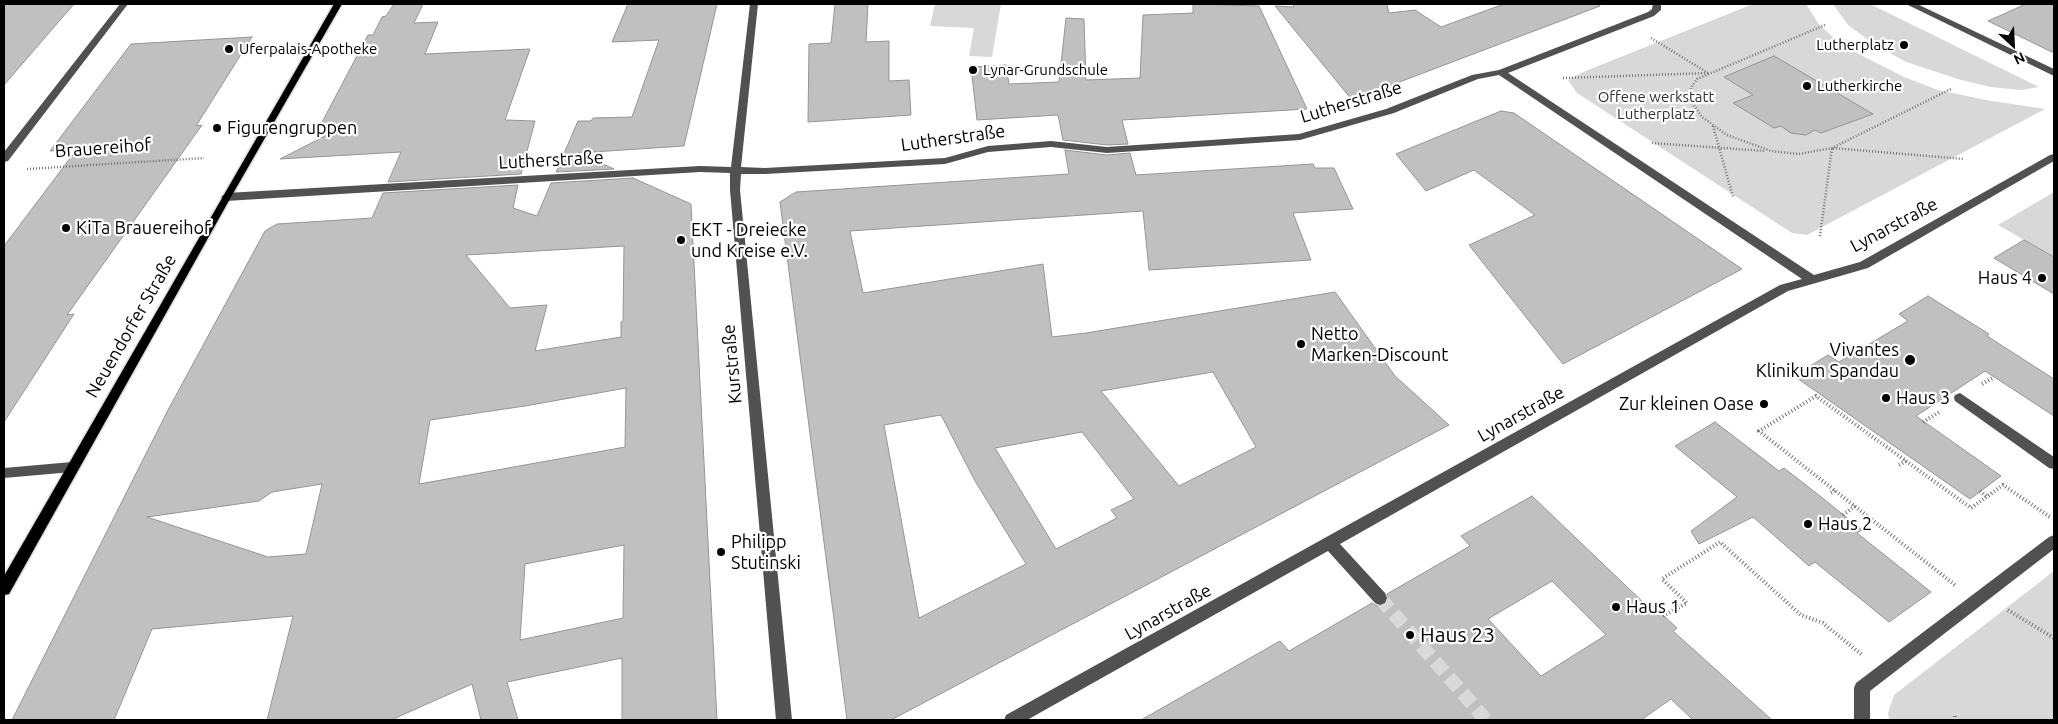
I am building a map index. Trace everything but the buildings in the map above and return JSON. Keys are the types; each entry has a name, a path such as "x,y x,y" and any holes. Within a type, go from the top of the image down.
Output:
{"main road":[{"name":"Neuendorfer Straße","path":"4,589 226,197 338,4"}],"street":[{"path":"4,159 124,4"},
{"name":"Kurstraße","path":"754,4 735,170 735,190 784,720"},
{"name":"Lutherstraße","path":"226,197 700,168 765,171 945,161 988,149 1051,144 1107,150 1300,137 1390,111 1475,77 1501,72 1651,14 1656,10 1657,4"},
{"path":"1910,4 2054,73"},
{"path":"1501,72 1812,280"},
{"name":"Lynarstraße","path":"1012,720 1784,288 1864,265 2054,157"},
{"path":"1960,398 2054,464"},
{"path":"4,473 72,467"},
{"path":"1862,720 1862,688 2054,541"},
{"path":"1330,543 1380,598"}],"path":[{"path":"1771,151 1727,135 1713,126 1702,117 1692,101 1691,88 1697,79 1708,73 1825,25"},
{"path":"1650,37 1708,73"},
{"path":"1563,78 1708,73"},
{"path":"1832,148 1951,89"},
{"path":"1713,126 1735,203"},
{"path":"1650,143 1799,154 1832,148 1964,159"},
{"path":"1820,236 1832,148"},
{"name":"Brauereihof","path":"22,169 204,158"},
{"path":"1984,382 1994,377"},
{"path":"1960,589 1759,431 1816,396 1971,508 2004,485 2053,519"},
{"path":"1923,422 1928,419"},
{"path":"1900,465 1906,461"},
{"path":"1831,494 1835,490"},
{"path":"1980,491 1987,497"},
{"path":"1843,515 1855,506"},
{"path":"1663,616 1687,603 1662,579 1720,542 1801,615 1823,623 1867,659"},
{"path":"1985,594 2023,621 2054,638"}],"green space":[{"path":"935,4 1001,4 992,57 969,56 974,28 930,26"},
{"name":"Offene werkstatt Lutherplatz","path":"1753,4 1806,4 1818,23 1841,45 1904,77 1938,90 2045,109 1807,235 1792,233 1577,93 1568,80 1583,72"},
{"path":"1833,4 1870,4 2039,87 2021,90 1991,87 1961,80 1906,62 1871,42 1848,25"},
{"path":"2054,192 2054,257 1998,225"},
{"path":"2054,571 2054,720 1889,720 1888,713 1894,695"}],"tunnel":[{"path":"1380,598 1486,720"}],"place":[{"name":"Lutherplatz","path":"1904,45"},
{"name":"Uferpalais-Apotheke","path":"229,49"},
{"name":"Lynar-Grundschule","path":"973,70"},
{"name":"Lutherkirche","path":"1807,86"},
{"name":"Figurengruppen","path":"217,128"},
{"name":"KiTa Brauereihof","path":"66,228"},
{"name":"EKT - Dreiecke und Kreise e.V.","path":"681,240"},
{"name":"Haus 4","path":"2042,278"},
{"name":"Netto Marken-Discount","path":"1301,344"},
{"name":"Vivantes Klinikum Spandau","path":"1910,360"},
{"name":"Haus 3","path":"1886,398"},
{"name":"Zur kleinen Oase","path":"1764,404"},
{"name":"Haus 2","path":"1808,524"},
{"name":"Philipp Stutinski","path":"721,552"},
{"name":"Haus 1","path":"1616,607"},
{"name":"Haus 23","path":"1410,635"}]}
